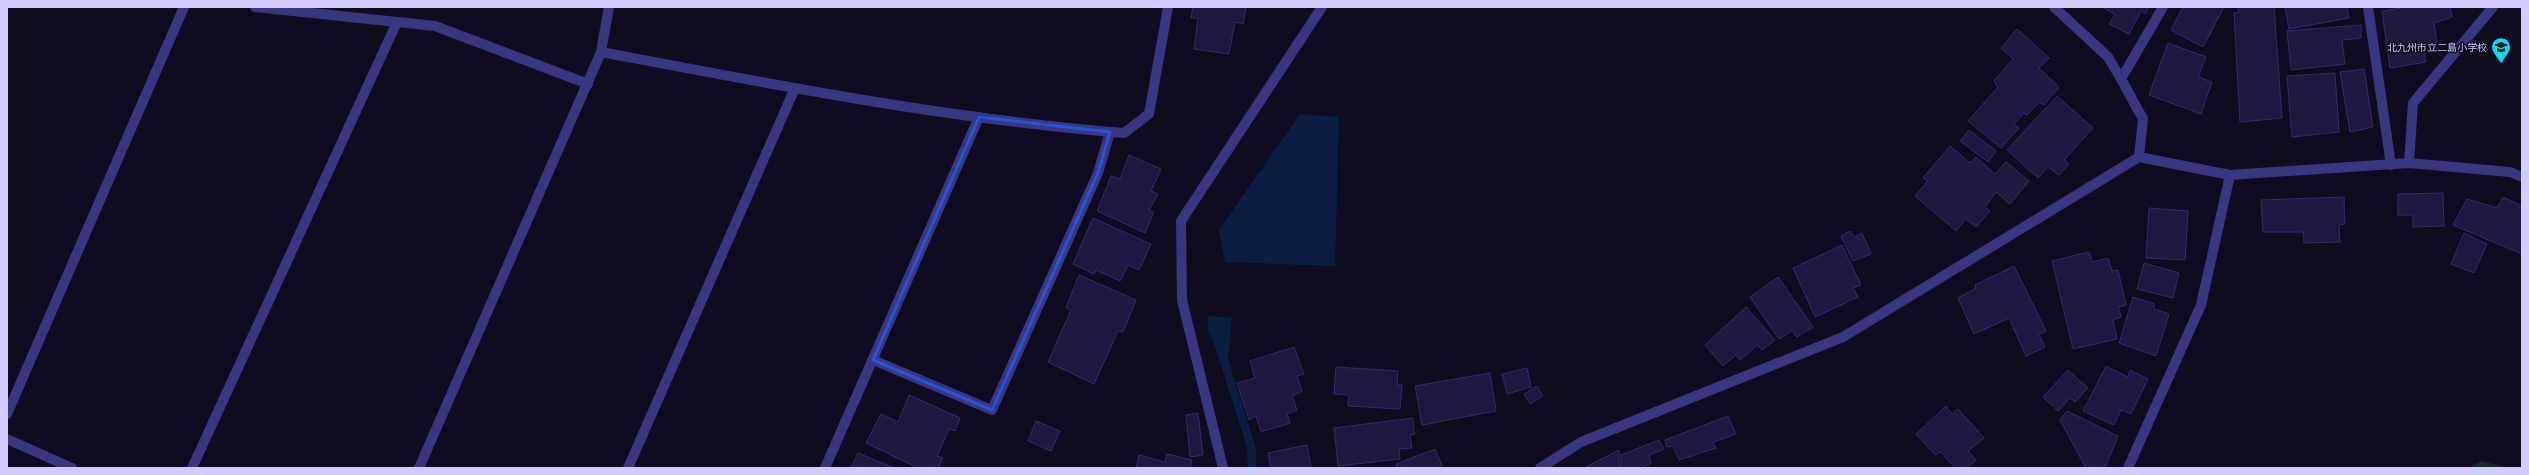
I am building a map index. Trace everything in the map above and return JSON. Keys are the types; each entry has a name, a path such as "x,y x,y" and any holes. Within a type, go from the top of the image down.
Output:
{"street":[{"path":"7,414 184,7"},
{"path":"255,7 435,26 588,84"},
{"path":"419,468 602,52 609,7"},
{"path":"602,52 795,88 979,117 1124,133 1149,114 1168,7"},
{"path":"1223,468 1182,300 1181,221 1322,7"},
{"path":"2054,7 2108,57 2143,119 2139,157"},
{"path":"2121,80 2163,7"},
{"path":"2368,7 2391,165"},
{"path":"2409,163 2413,103 2491,8"},
{"path":"192,468 397,22"},
{"path":"628,468 795,88"},
{"path":"825,468 979,117"},
{"path":"873,360 992,410 1098,173 1110,132"},
{"path":"1540,468 1581,442 1843,337 2139,157 2230,175 2409,163 2510,172 2522,177"},
{"path":"2128,468 2201,305 2230,175"},
{"path":"7,439 72,468"}],"highlighted area":[{"path":"979,117 1110,132 1098,173 992,410 873,360"}],"green space":[{"path":"2481,461 2509,468 2468,468"}],"water":[{"path":"1300,114 1339,117 1335,266 1225,262 1219,230"},
{"path":"1208,316 1232,318 1228,359 1256,449 1256,468 1248,468 1247,447 1213,340 1208,333"}],"building":[{"path":"1193,7 1246,7 1243,24 1235,22 1229,54 1194,49 1198,18 1191,18"},
{"path":"2103,7 2149,7 2145,14 2141,11 2129,34 2109,24 2115,15"},
{"path":"2183,7 2224,7 2203,47 2171,30"},
{"path":"2238,7 2274,7 2282,118 2240,122 2234,13 2239,12"},
{"path":"2285,7 2347,7 2349,18 2289,29"},
{"path":"2407,7 2450,7 2452,17 2434,23 2437,44 2423,46 2426,62 2390,68 2382,11"},
{"path":"2361,25 2361,38 2342,40 2345,64 2291,70 2287,31"},
{"path":"2017,29 2049,58 2039,68 2059,87 2044,105 2039,102 2027,115 2024,113 2014,124 2019,128 2001,148 1968,121 1998,87 1994,81 2013,59 2001,48"},
{"path":"2168,43 2206,57 2198,77 2212,82 2201,114 2149,95"},
{"path":"2364,69 2373,127 2350,132 2340,72"},
{"path":"2335,73 2339,132 2292,137 2287,76"},
{"path":"2057,96 2093,128 2064,160 2069,164 2059,175 2048,167 2038,178 2007,150"},
{"path":"1969,130 1996,151 1988,162 1960,141"},
{"path":"1950,146 1970,163 1976,157 1995,174 2006,162 2029,181 2010,204 1996,192 1985,207 1990,211 1976,227 1966,219 1956,231 1915,196 1928,181 1923,178"},
{"path":"1129,155 1161,169 1151,191 1158,194 1149,210 1154,212 1145,233 1097,211 1111,176 1120,179"},
{"path":"2443,193 2444,226 2413,227 2413,215 2398,215 2398,194"},
{"path":"2344,197 2345,224 2339,225 2340,242 2304,243 2303,232 2263,232 2261,200"},
{"path":"2503,197 2522,206 2522,254 2453,225 2467,199 2497,208"},
{"path":"2149,208 2188,211 2185,260 2146,258"},
{"path":"1093,218 1151,244 1139,270 1128,265 1120,281 1096,270 1094,274 1073,264"},
{"path":"1850,231 1854,237 1862,233 1871,254 1853,261 1841,236"},
{"path":"2464,233 2487,244 2474,273 2451,264"},
{"path":"1842,245 1861,285 1853,288 1858,297 1815,317 1793,268"},
{"path":"2089,252 2092,262 2108,258 2112,271 2118,270 2126,305 2118,307 2121,317 2113,320 2117,339 2073,349 2052,261"},
{"path":"2144,263 2179,273 2173,298 2137,289"},
{"path":"2014,266 2046,331 2039,335 2045,347 2026,356 2009,318 1974,334 1958,298 1976,288 1975,285"},
{"path":"1079,275 1136,300 1123,332 1118,331 1094,384 1048,362 1071,310 1066,308"},
{"path":"1778,277 1813,327 1797,337 1792,331 1779,339 1750,297"},
{"path":"2133,297 2154,304 2154,309 2169,314 2156,356 2119,343"},
{"path":"1746,307 1775,340 1762,350 1757,345 1740,360 1736,355 1723,366 1705,345"},
{"path":"1294,347 1304,374 1297,376 1302,391 1292,396 1297,410 1287,414 1290,423 1261,432 1256,416 1249,420 1237,383 1255,378 1250,361"},
{"path":"2106,366 2128,377 2130,370 2148,379 2131,414 2121,410 2114,425 2083,411"},
{"path":"1336,367 1398,371 1397,385 1402,385 1400,409 1348,406 1349,395 1334,394"},
{"path":"1527,368 1531,387 1507,394 1502,374"},
{"path":"2068,370 2088,388 2075,402 2070,398 2058,411 2043,397"},
{"path":"1490,373 1496,411 1422,425 1415,386"},
{"path":"1537,386 1543,396 1530,404 1524,394"},
{"path":"909,395 960,418 955,431 949,429 937,456 943,458 938,468 918,468 866,443 881,414 898,422"},
{"path":"1946,406 1952,414 1958,409 1984,438 1968,451 1976,460 1967,468 1955,468 1941,452 1935,455 1916,434"},
{"path":"2067,411 2118,436 2105,468 2086,468 2060,420"},
{"path":"1198,413 1203,455 1190,457 1186,415"},
{"path":"1728,416 1736,434 1713,442 1716,448 1679,460 1673,446 1667,447 1665,440"},
{"path":"1413,418 1414,434 1410,435 1412,448 1399,449 1400,459 1338,466 1334,428"},
{"path":"1036,421 1060,431 1051,451 1028,441"},
{"path":"1659,440 1664,449 1649,455 1651,463 1642,468 1621,468 1621,455"},
{"path":"1307,445 1311,468 1271,468 1268,453"},
{"path":"1435,449 1443,468 1398,468 1396,464"},
{"path":"1619,450 1619,468 1584,468"},
{"path":"858,453 894,468 851,468"},
{"path":"1167,454 1192,460 1190,468 1136,468 1139,455 1165,462"}],"place":[{"name":"北九州市立二島小学校","path":"2501,64"}]}
